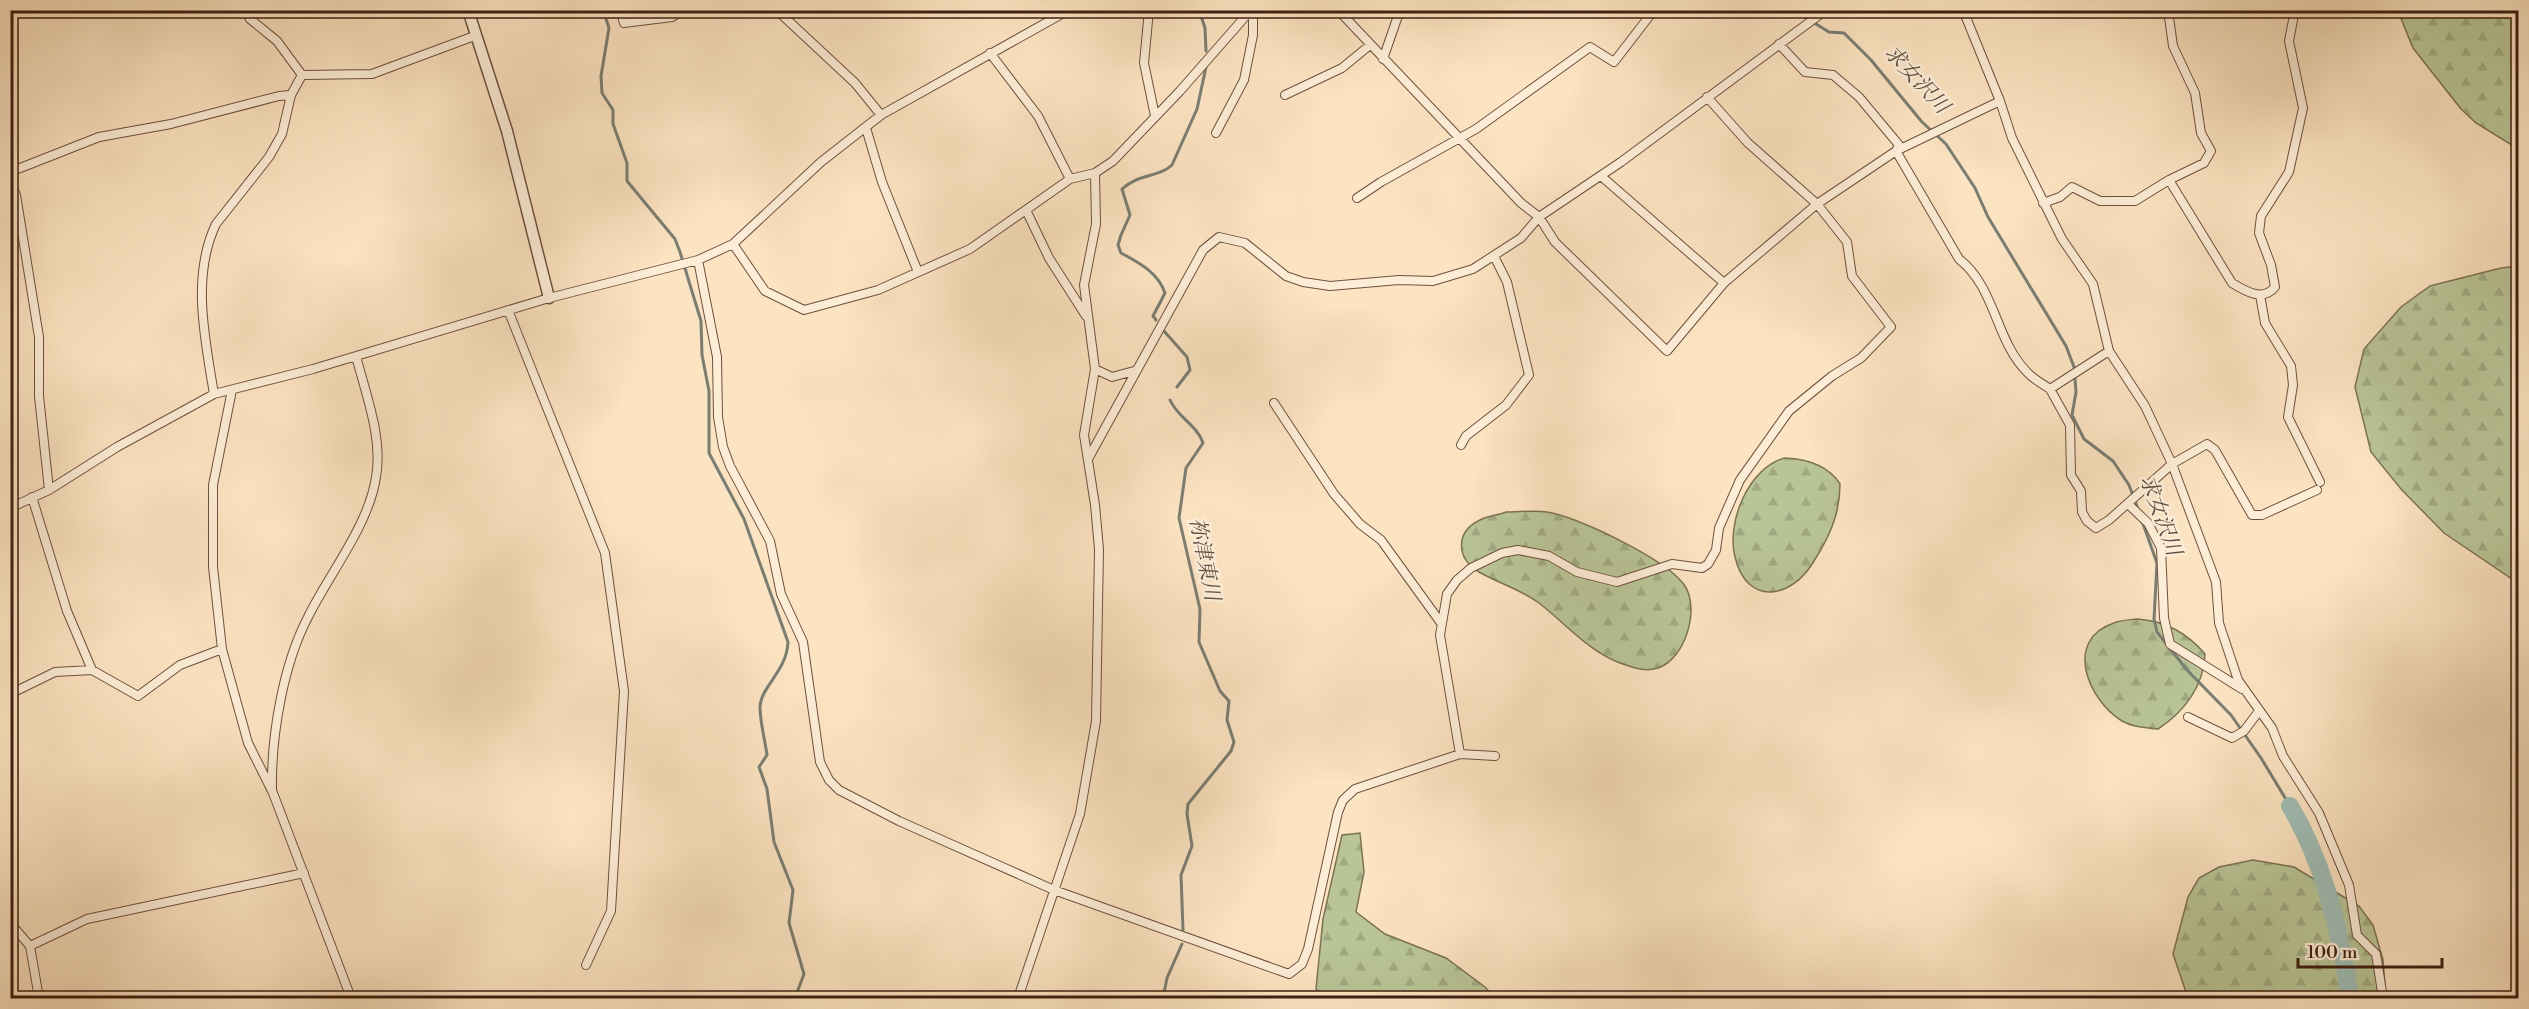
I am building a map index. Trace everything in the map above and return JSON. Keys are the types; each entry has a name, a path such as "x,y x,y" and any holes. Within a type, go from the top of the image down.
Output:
{"street":[{"path":"245,10 250,19 277,40 302,75"},
{"path":"468,10 507,131 549,298"},
{"path":"620,10 624,23 672,17 682,10"},
{"path":"781,10 855,84 881,115"},
{"path":"10,508 49,490 117,447 214,394 356,356 549,298 698,260 733,244 820,162 881,115 1070,10"},
{"path":"1149,10 1144,63 1155,116"},
{"path":"733,244 765,291 804,310 878,290 918,272 969,249 1070,179 1095,173 1113,161 1252,10"},
{"path":"1216,133 1244,80 1252,35 1252,10"},
{"path":"1335,10 1339,10 1521,203 1539,217 1555,242 1667,351 1724,283 1817,204 1896,151 2000,100"},
{"path":"1383,59 1400,10"},
{"path":"1357,198 1381,182 1461,138 1590,47 1614,62 1654,10"},
{"path":"1088,459 1134,371 1203,250 1219,237 1245,243 1286,276 1303,282 1330,286 1399,280 1433,281 1473,269 1521,238 1539,217 1601,176 1826,10"},
{"path":"1963,10 2000,100 2012,138 2062,239 2093,284 2109,351 2145,406 2172,464 2216,582 2219,622 2242,689 2272,729 2283,756 2319,813 2349,885 2357,935 2376,954 2383,999"},
{"path":"2043,203 2060,197 2072,188 2100,201 2135,201 2169,180 2204,163 2211,151 2201,133 2195,93 2173,46 2168,10"},
{"path":"2169,180 2232,283 2245,292 2260,295 2271,292 2275,287 2271,265 2259,233 2261,216 2289,172 2303,108 2289,41 2295,10"},
{"path":"302,75 372,74 477,35"},
{"path":"1779,44 1806,72 1833,75 1859,98 1899,145 1896,151"},
{"path":"1285,94 1342,68 1370,45"},
{"path":"990,53 1038,116 1070,179"},
{"path":"214,394 203,320 202,268 210,236 216,224 269,157 282,134 291,95 302,75"},
{"path":"10,172 99,137 171,124 279,96 291,95"},
{"path":"1460,754 1440,635 1443,604 1457,580 1477,564 1502,553 1527,550 1549,556 1577,572 1617,582 1672,564 1695,568 1708,564 1716,550 1724,514 1740,480 1790,411 1832,376 1861,358 1891,327 1852,276 1847,242 1817,204 1748,143 1707,97"},
{"path":"866,128 882,182 918,272"},
{"path":"1896,151 1959,259 1971,268 1990,300 2010,346 2026,372 2050,389 2070,425 2071,475 2081,491 2082,512 2096,528 2172,464 2207,444 2215,450 2252,515 2262,515 2319,486 2288,417 2293,385 2291,366 2265,323 2260,295"},
{"path":"1018,999 1080,814 1096,721 1099,549 1084,435 1095,369 1083,285 1096,224 1095,173"},
{"path":"1601,176 1724,283"},
{"path":"10,181 16,195 39,337 39,396 49,490"},
{"path":"1026,210 1049,258 1086,317"},
{"path":"1461,445 1466,436 1506,405 1529,375 1506,282 1494,256"},
{"path":"698,260 717,357 718,417 723,447 730,466 770,541 782,594 803,642 820,762 830,780 839,790 899,821 1054,890 1288,974 1302,964 1308,949 1338,812 1343,800 1355,789 1460,754 1495,756"},
{"path":"508,310 605,553 624,691 611,911 586,965"},
{"path":"2050,389 2109,351"},
{"path":"273,794 272,759 290,661 307,618 368,507 376,478 378,449 356,356"},
{"path":"1095,369 1112,377 1134,371"},
{"path":"232,390 213,485 213,567 222,648 248,743 273,794 351,999"},
{"path":"1275,403 1334,494 1360,524 1381,540 1441,623"},
{"path":"32,497 67,611 92,670"},
{"path":"2127,504 2148,523 2161,548 2164,618 2170,644 2242,689"},
{"path":"10,694 55,672 92,670 138,696 180,665 222,648"},
{"path":"2188,717 2232,738 2244,731 2259,711"},
{"path":"30,946 87,920 304,873"},
{"path":"10,923 30,946 39,999"}],"green space":[{"path":"2398,11 2518,11 2518,149 2476,123 2461,109 2413,48"},
{"path":"2518,266 2518,583 2444,533 2401,489 2371,452 2355,387 2364,349 2401,307 2430,286 2501,268"},
{"path":"1785,458 1816,464 1829,472 1840,484 1840,495 1833,524 1825,542 1805,574 1782,590 1771,592 1759,590 1749,584 1741,573 1735,557 1734,528 1737,513 1751,484 1772,463"},
{"path":"1532,511 1561,515 1621,541 1661,564 1676,576 1685,586 1691,608 1687,633 1676,655 1668,663 1649,670 1635,668 1611,659 1589,646 1532,598 1486,576 1471,566 1463,553 1462,545 1466,531 1486,517 1506,512"},
{"path":"2137,619 2157,622 2174,629 2205,654 2201,677 2191,697 2176,715 2158,729 2144,728 2122,721 2099,699 2086,671 2085,656 2089,643 2098,631 2116,622"},
{"path":"1360,833 1364,872 1356,912 1385,934 1446,958 1485,987 1495,998 1327,998 1316,989 1323,919 1342,835"},
{"path":"2253,860 2294,867 2359,906 2373,925 2383,960 2386,998 2188,998 2173,954 2188,897 2199,878 2219,867"}],"waterway":[{"path":"603,10 609,28 601,76 602,93 613,110 613,124 627,163 627,181 675,239 680,252 701,321 702,355 709,391 709,453 744,519 788,642 787,652 779,670 761,699 761,719 767,755 759,767 767,789 774,842 793,890 789,923 804,974 795,998"},
{"name":"祢津東川","path":"1199,10 1205,28 1206,51"},
{"name":"求女沢川","path":"1793,10 1829,32 1844,33 1871,60 1922,122 1946,144 1975,188 1988,217 2066,346 2074,367 2076,392 2072,415 2084,439 2113,461 2129,485 2138,509"},
{"name":"祢津東川","path":"1156,320 1153,316 1165,293 1162,286 1147,269 1121,253 1118,245 1130,215 1122,189 1135,180 1161,172 1172,165 1197,109 1206,67"},
{"name":"祢津東川","path":"1164,331 1187,357 1190,370 1177,387"},
{"name":"祢津東川","path":"1170,400 1203,443 1186,468 1179,518 1200,609 1199,642 1220,691 1229,701 1227,720 1234,742 1231,751 1188,804 1187,814 1192,846 1181,875 1183,930"},
{"name":"求女沢川","path":"2142,521 2157,563 2154,619 2157,632 2187,670 2231,715 2290,806"},
{"name":"求女沢川","path":"2290,806 2322,875 2342,949 2350,998"},
{"name":"祢津東川","path":"1163,998 1167,978 1182,944"}]}
